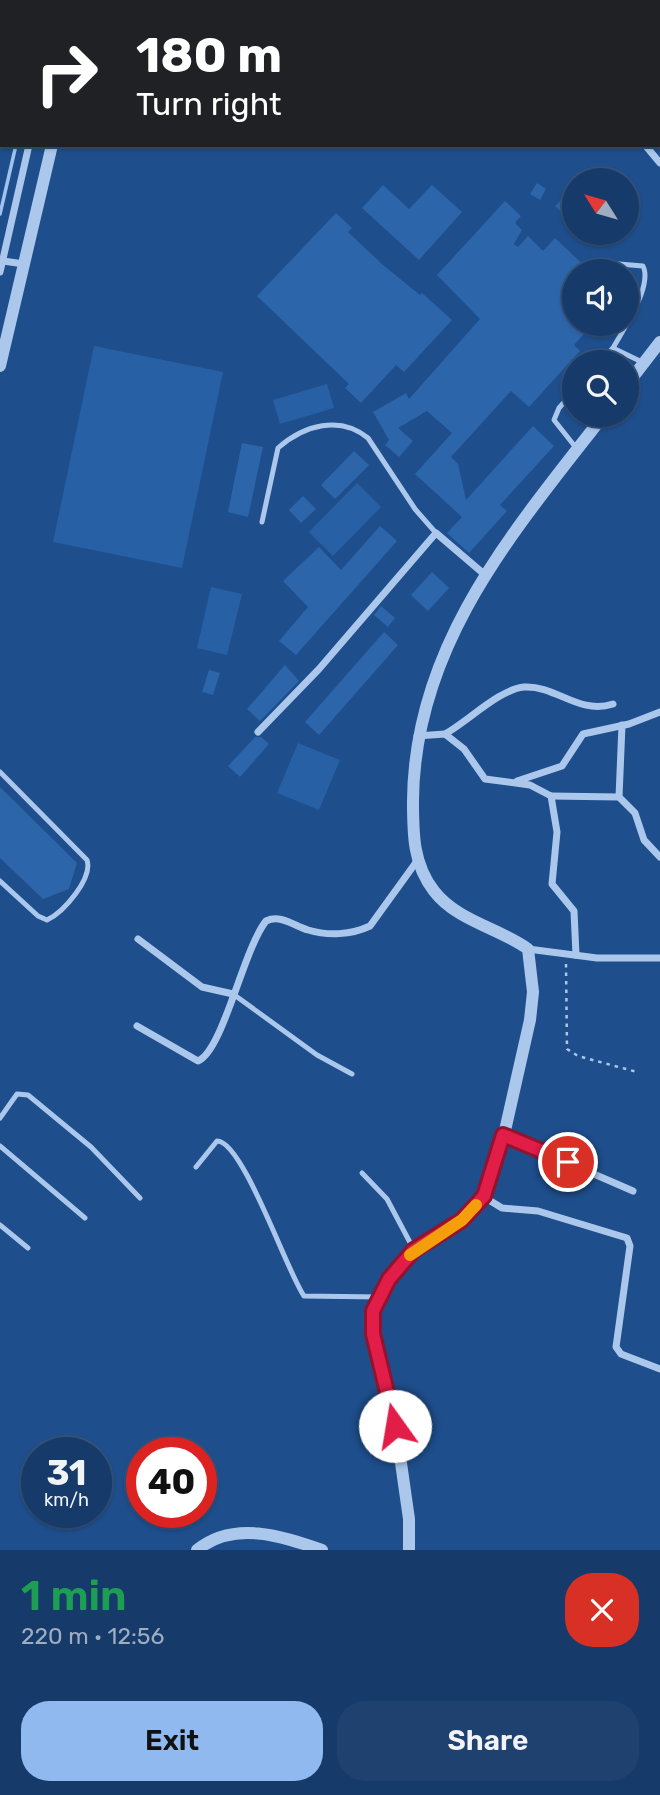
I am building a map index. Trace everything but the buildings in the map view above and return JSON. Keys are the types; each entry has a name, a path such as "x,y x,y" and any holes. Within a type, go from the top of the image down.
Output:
{"street":[{"path":"0,272 29,147"},
{"path":"0,366 52,147"},
{"path":"647,147 660,163"},
{"path":"3,261 24,264"},
{"path":"639,369 658,351"},
{"path":"595,427 484,574 437,669 417,736 414,782 417,861 432,889 447,905 534,950 576,955 660,958"},
{"path":"258,732 319,669 436,533 484,574"},
{"path":"417,736 445,734 506,693 526,687 546,690 583,705 613,704"},
{"path":"514,782 562,766 583,734 660,712"},
{"path":"619,797 622,725"},
{"path":"445,734 464,749 485,779 539,788 551,796 619,797 635,813 644,840 660,857"},
{"path":"551,796 557,832 552,884 575,911 576,955"},
{"path":"137,1026 198,1061 211,1052 249,952 266,921 277,918 318,932 341,934 362,930 370,926 417,861"},
{"path":"138,939 194,982 233,994"},
{"path":"409,1550 409,1519 399,1449 373,1334 373,1311 389,1279 414,1250 488,1200 507,1137 530,1020 534,950"},
{"path":"507,1137 633,1191"},
{"path":"488,1200 502,1208 538,1211 626,1238 630,1246 616,1347 621,1354 660,1369"},
{"path":"197,1550 212,1538 237,1531 283,1538 321,1550"}],"lane":[{"path":"639,266 643,266 646,274 639,298"},
{"path":"620,336 613,348 644,363"},
{"path":"562,405 554,420 578,450"},
{"path":"262,522 278,448 306,430 336,423 359,431 368,438 415,509 436,533"},
{"path":"0,772 87,860 89,871 85,882 47,920 38,916 0,881"},
{"path":"233,994 317,1055 352,1074"},
{"path":"0,1118 17,1094 28,1094 113,1168 140,1198"},
{"path":"196,1167 217,1141 230,1147 243,1168 304,1296 380,1297"},
{"path":"0,1146 85,1218"},
{"path":"362,1173 387,1199 414,1250"},
{"path":"0,1225 28,1248"}],"path":[{"path":"562,953 567,1049 578,1056 637,1072"}],"shaded area":[{"path":"94,346 223,372 182,568 53,542"},
{"path":"327,384 334,408 280,424 273,400"},
{"path":"357,483 381,507 333,556 309,532"},
{"path":"211,587 242,594 227,655 197,648"},
{"path":"298,743 340,760 319,810 277,793"}],"waterway":[{"path":"0,214 16,147"}],"slow traffic":[{"path":"410,1255 462,1220 476,1205"}],"route":[{"path":"395,1426 373,1334 373,1311 389,1279 414,1250 462,1220 484,1196 503,1135 568,1162"}]}
